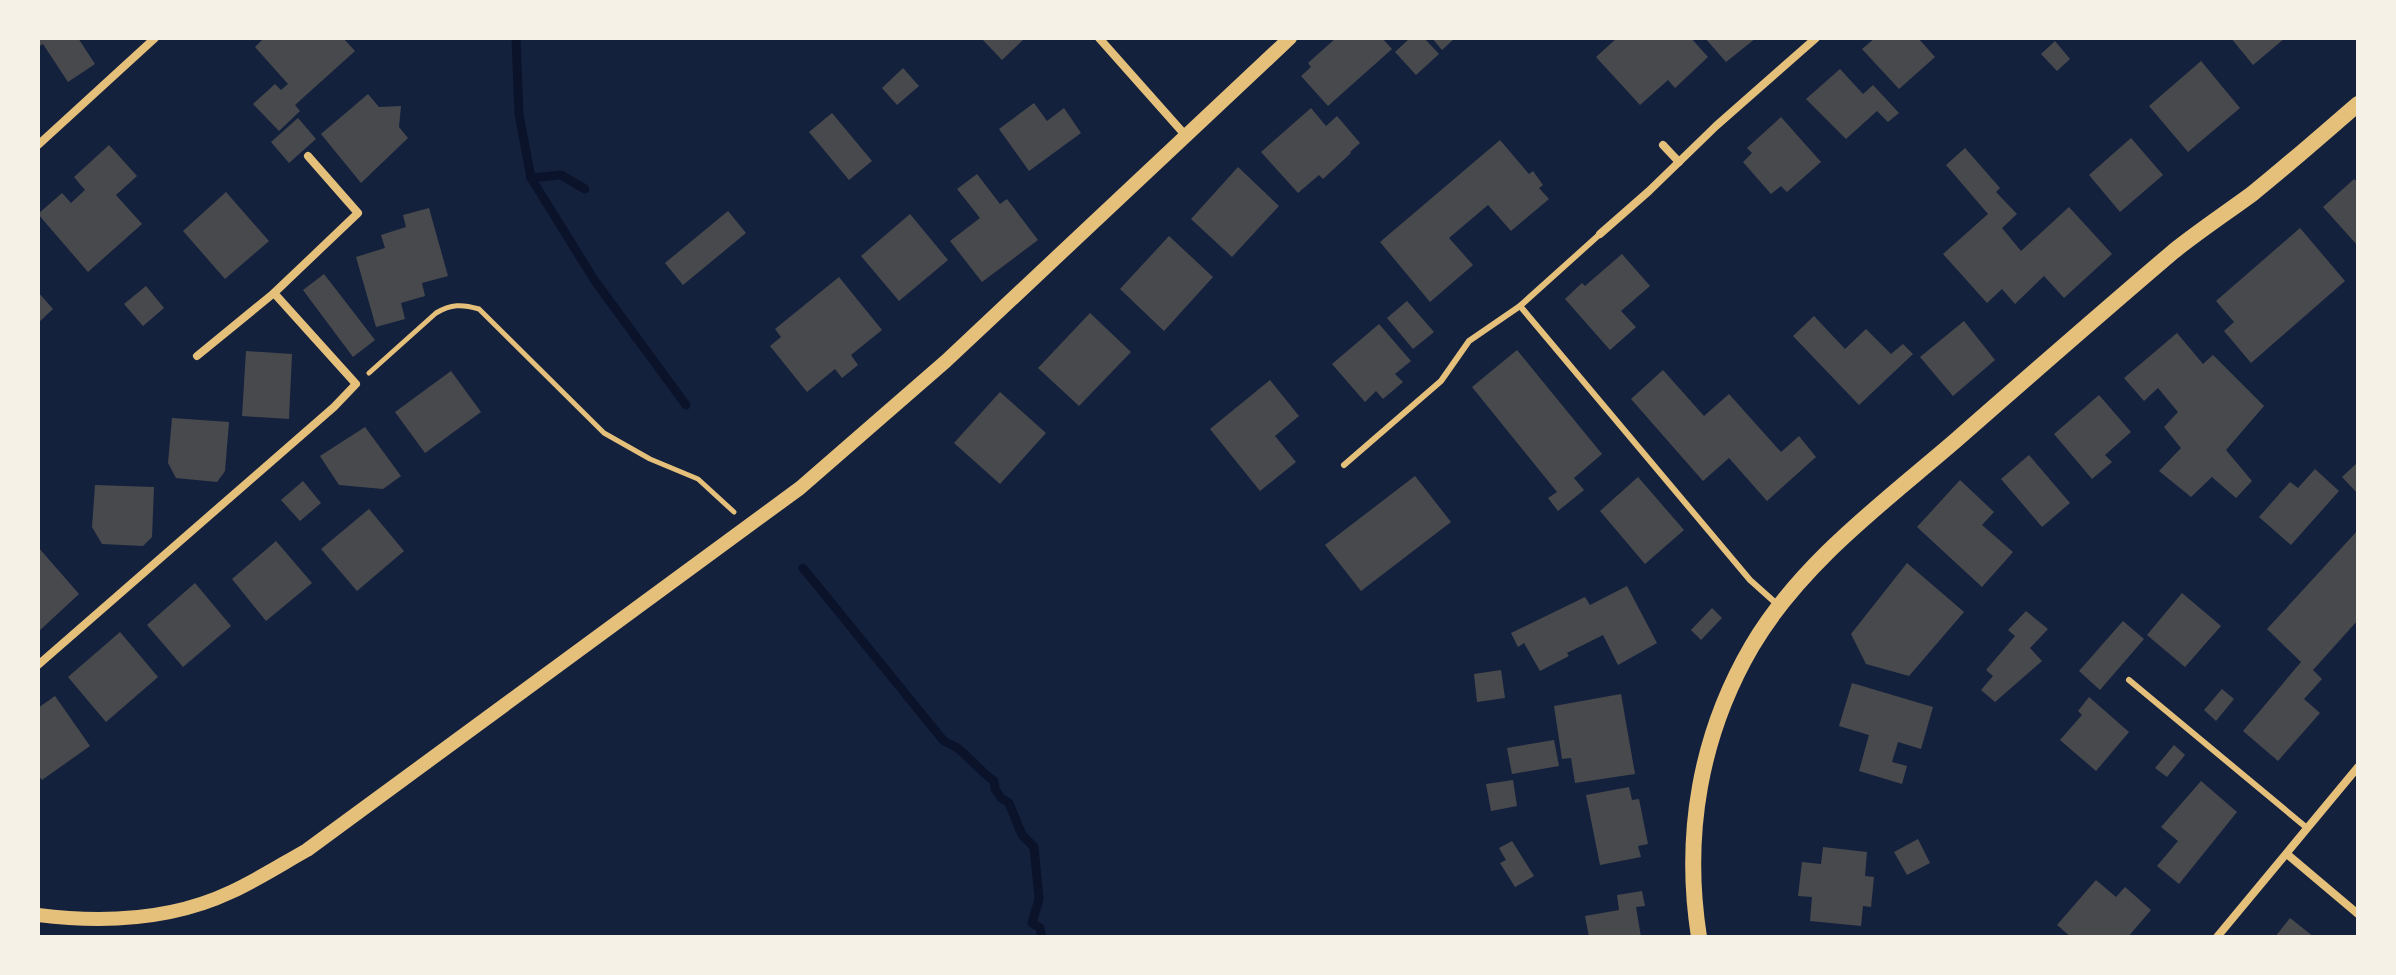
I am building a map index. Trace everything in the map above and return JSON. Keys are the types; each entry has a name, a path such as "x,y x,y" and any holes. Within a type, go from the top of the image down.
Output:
{"main road":[{"path":"1699,937 1692,874 1703,766 1716,723 1735,679 1779,606 1817,563 1898,489 2177,249 2253,193 2358,104"}],"street":[{"path":"38,145 155,38"},
{"path":"1099,38 1186,136"},
{"path":"38,915 100,920 162,913 198,905 230,893 307,850 800,488 946,361 1290,38"},
{"path":"1600,234 1816,38"},
{"path":"1663,145 1679,162"},
{"path":"197,356 274,293 358,213 308,156"},
{"path":"38,665 334,407 356,384 274,293"},
{"path":"2217,937 2358,767"},
{"path":"2287,854 2358,914"}],"lane":[{"path":"1344,465 1441,381 1469,341 1520,306 1600,234"},
{"path":"1520,306 1750,580 1779,606"},
{"path":"2129,680 2307,828"}],"path":[{"path":"356,384 436,313 448,306 466,305 479,309 604,433 650,459 698,479 749,526"}],"building":[{"path":"38,38 78,38 95,64 68,82 43,44 38,47"},
{"path":"264,38 343,38 355,51 295,105 300,111 279,131 253,104 275,84 281,90 288,84 255,47"},
{"path":"981,38 1025,38 1002,60"},
{"path":"1336,38 1382,38 1392,49 1328,106 1301,76 1311,67 1308,63"},
{"path":"1410,38 1424,38 1439,54 1416,75 1395,52"},
{"path":"1432,38 1455,38 1442,50"},
{"path":"1617,38 1691,38 1708,57 1675,88 1668,80 1640,105 1596,57"},
{"path":"1705,38 1756,38 1726,62"},
{"path":"1875,38 1918,38 1935,57 1899,89 1862,49"},
{"path":"2231,38 2285,38 2253,65"},
{"path":"2055,41 2070,59 2057,71 2041,54"},
{"path":"2201,61 2240,108 2188,152 2149,106"},
{"path":"903,68 919,86 897,105 882,88"},
{"path":"1840,69 1863,94 1873,85 1899,113 1888,122 1877,111 1846,139 1806,99"},
{"path":"368,94 379,107 401,106 399,127 408,138 361,183 321,134"},
{"path":"1034,103 1047,121 1064,108 1081,133 1029,171 999,129"},
{"path":"1311,108 1326,126 1337,116 1360,143 1323,179 1319,175 1298,193 1261,152"},
{"path":"832,113 872,161 849,180 809,132"},
{"path":"1781,117 1821,162 1787,192 1781,186 1771,194 1743,162 1752,153 1747,148"},
{"path":"298,118 316,139 289,163 271,142"},
{"path":"2131,138 2163,175 2120,212 2089,175"},
{"path":"1500,140 1529,174 1533,171 1543,185 1539,188 1549,199 1511,231 1488,205 1449,238 1473,265 1430,302 1380,242"},
{"path":"109,145 137,176 116,195 142,224 88,272 38,214 62,193 71,203 85,190 74,177"},
{"path":"1965,148 2000,188 1996,192 2017,214 2002,228 2021,251 2069,207 2112,254 2064,298 2044,276 2015,304 2002,289 1987,303 1943,254 1988,214 1946,165"},
{"path":"1238,167 1279,206 1232,257 1191,219"},
{"path":"977,174 1000,204 1007,199 1038,240 982,282 950,241 980,218 957,189"},
{"path":"2354,179 2358,183 2358,246 2323,207"},
{"path":"226,192 269,241 225,279 183,231"},
{"path":"429,208 448,276 422,283 425,296 401,303 405,319 376,327 356,257 385,248 381,235 406,227 403,215"},
{"path":"728,211 746,233 683,285 665,263"},
{"path":"910,214 948,260 899,301 861,256"},
{"path":"2300,228 2345,281 2251,363 2224,331 2234,322 2216,301"},
{"path":"1169,236 1213,277 1164,331 1120,289"},
{"path":"1622,254 1650,286 1621,311 1636,327 1610,350 1565,299"},
{"path":"324,274 375,340 353,357 303,290"},
{"path":"839,277 882,330 851,355 858,365 842,378 835,369 807,392 770,346 781,337 775,329"},
{"path":"146,286 164,308 143,326 124,304"},
{"path":"38,292 53,309 38,323"},
{"path":"1407,301 1434,332 1413,349 1387,318"},
{"path":"1090,313 1131,352 1079,406 1038,368"},
{"path":"1814,316 1845,349 1866,329 1891,354 1903,344 1913,354 1859,405 1793,336"},
{"path":"1964,321 1995,360 1953,396 1920,357"},
{"path":"1379,324 1411,361 1395,374 1403,382 1383,399 1376,391 1365,402 1332,364"},
{"path":"2177,333 2203,364 2213,355 2264,406 2226,450 2252,481 2236,498 2212,477 2191,497 2159,471 2181,448 2164,427 2178,412 2158,388 2144,401 2124,378"},
{"path":"1517,350 1602,454 1574,478 1584,490 1558,511 1548,498 1557,492 1472,387"},
{"path":"246,351 292,354 289,419 242,416"},
{"path":"1663,370 1704,416 1729,394 1781,452 1799,436 1816,457 1767,501 1729,458 1703,481 1631,399"},
{"path":"451,371 481,412 425,453 395,412"},
{"path":"1270,380 1299,416 1275,436 1296,462 1260,491 1210,429"},
{"path":"1000,392 1046,433 1000,484 954,443"},
{"path":"2099,395 2131,432 2105,455 2112,462 2092,479 2054,434"},
{"path":"172,418 229,422 225,471 217,482 176,478 168,463"},
{"path":"365,427 401,476 383,489 339,485 320,456"},
{"path":"2029,455 2070,503 2042,527 2001,479"},
{"path":"2358,462 2358,494 2342,477"},
{"path":"2315,469 2339,491 2291,545 2259,517 2290,482 2298,488"},
{"path":"1415,476 1451,522 1361,591 1325,545"},
{"path":"1638,477 1684,530 1645,564 1600,511"},
{"path":"1960,480 1994,512 1982,525 2013,552 1982,587 1917,527"},
{"path":"303,481 321,503 300,521 281,500"},
{"path":"95,485 154,487 152,537 143,546 102,544 92,527"},
{"path":"369,509 404,551 357,591 321,549"},
{"path":"2358,530 2358,620 2313,670 2322,679 2304,699 2320,713 2278,761 2243,731 2301,662 2267,629"},
{"path":"276,541 312,583 266,621 232,579"},
{"path":"38,547 79,594 38,632"},
{"path":"1907,563 1964,612 1909,676 1866,664 1851,634"},
{"path":"195,583 231,626 183,667 147,625"},
{"path":"1627,586 1657,643 1618,665 1603,635 1540,671 1524,643 1518,647 1511,633 1585,597 1590,605"},
{"path":"2182,593 2221,626 2185,667 2147,635"},
{"path":"1712,608 1722,618 1701,640 1691,630"},
{"path":"2026,611 2048,629 2030,648 2042,661 1995,702 1981,690 1993,676 1986,670 2015,636 2008,630"},
{"path":"2123,621 2144,639 2100,690 2079,671"},
{"path":"120,632 158,677 106,722 68,677"},
{"path":"1501,670 1505,698 1477,702 1474,674"},
{"path":"1852,683 1933,707 1921,749 1898,742 1892,762 1907,766 1902,784 1859,771 1869,735 1839,726"},
{"path":"2222,689 2234,699 2216,721 2204,710"},
{"path":"1621,694 1635,774 1575,783 1571,758 1562,759 1554,706"},
{"path":"55,696 90,746 42,780 38,775 38,708"},
{"path":"2089,697 2129,732 2096,771 2060,740 2082,715 2078,711"},
{"path":"1554,740 1559,766 1512,774 1507,748"},
{"path":"2174,745 2185,755 2167,777 2155,768"},
{"path":"1513,780 1517,806 1491,811 1486,784"},
{"path":"2201,781 2237,812 2179,884 2157,866 2178,841 2161,827"},
{"path":"1629,787 1632,800 1639,799 1648,844 1638,846 1641,857 1600,865 1586,795"},
{"path":"1918,839 1930,863 1907,875 1894,852"},
{"path":"1512,841 1534,876 1515,887 1500,863 1506,860 1499,848"},
{"path":"1823,847 1867,852 1865,876 1874,877 1871,907 1863,906 1861,926 1810,921 1812,897 1798,896 1802,862 1821,864"},
{"path":"2096,880 2116,897 2125,887 2151,910 2128,937 2071,937 2057,925"},
{"path":"1642,891 1645,906 1636,907 1641,937 1589,937 1585,916 1619,910 1617,895"},
{"path":"2290,918 2314,937 2275,937"}],"waterway":[{"path":"516,38 519,114 531,178 595,281 686,405"},
{"path":"531,178 561,175 585,189"},
{"path":"803,568 943,740 958,748 994,781 1001,798 1009,803 1022,835 1034,847 1039,899 1032,923 1040,928 1042,937"}]}
